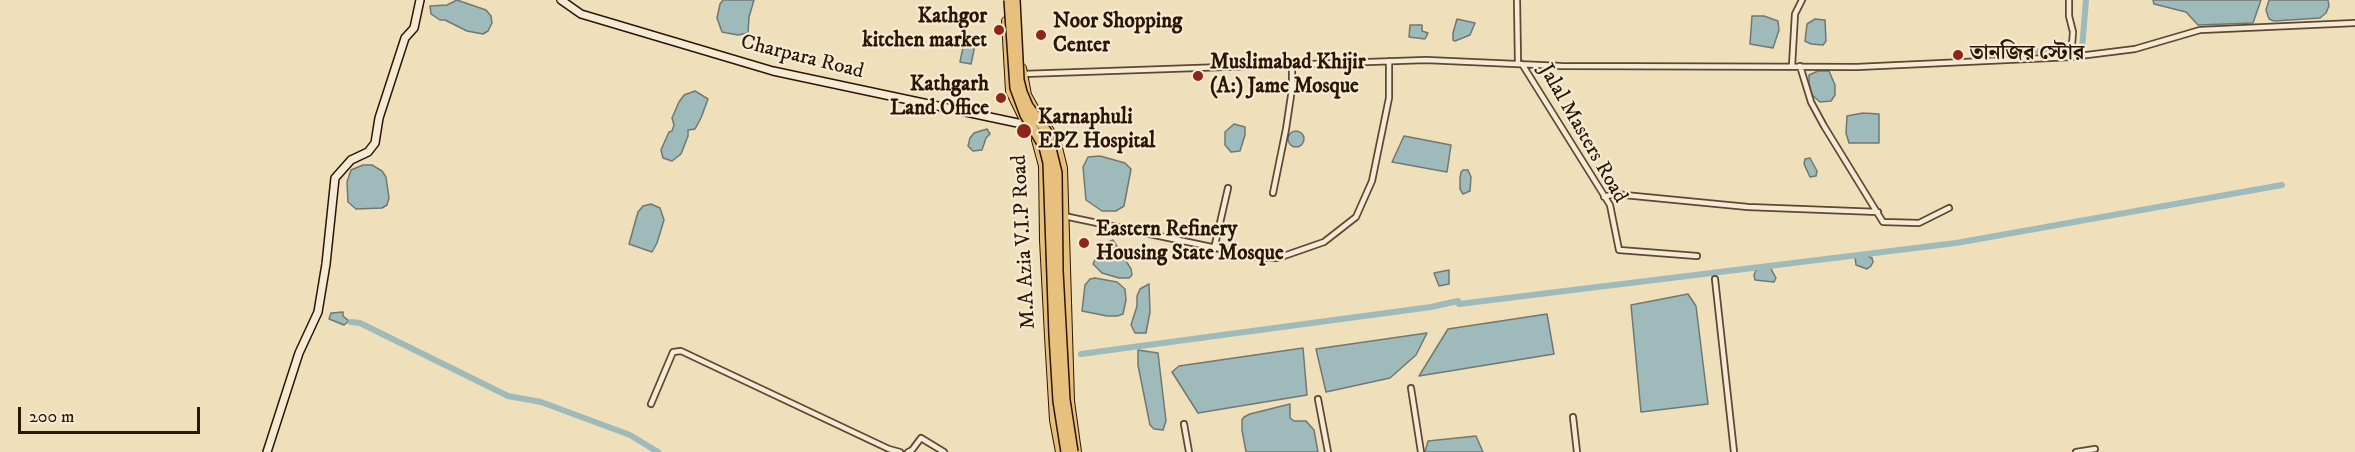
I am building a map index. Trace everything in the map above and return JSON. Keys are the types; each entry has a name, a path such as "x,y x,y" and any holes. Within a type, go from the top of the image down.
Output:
{"highway":[{"path":"1007,0 1014,88 1044,147 1048,163 1058,401 1066,452"},
{"path":"1017,0 1019,80 1028,106 1047,132 1057,173 1058,271 1065,400 1075,452"}],"main road":[{"name":"M.A Azia V.I.P Road","path":"1007,0 1010,91 1040,149 1043,166 1049,336 1054,420 1060,452"},
{"name":"M.A Azia V.I.P Road","path":"1017,0 1027,95 1056,140 1063,168 1064,216"},
{"path":"1064,216 1070,401 1075,452"}],"street":[{"path":"267,452 299,353 318,312 326,264 335,178 351,160 368,152 375,143 379,118 405,38 414,28 420,0"},
{"name":"Charpara Road","path":"561,0 581,14 773,71 1027,125 1043,122"},
{"path":"1517,0 1520,64"},
{"path":"1792,66 1795,14 1802,0"},
{"path":"2069,0 2073,32 2071,57"},
{"path":"1023,74 1389,61 1744,68 1857,67 2071,57 2135,49 2200,30 2355,23"},
{"path":"1064,216 1264,258 1278,258 1324,242 1356,217 1372,181 1389,98 1389,61"},
{"name":"Jalal Masters Road","path":"1520,64 1610,206 1619,250 1698,256"},
{"path":"1273,193 1292,89 1292,65"},
{"path":"1800,66 1811,102 1883,222 1919,223 1949,208"},
{"path":"1214,249 1228,188"},
{"path":"1604,197 1614,194 1748,207 1878,213"},
{"path":"1715,279 1734,452"},
{"path":"651,404 673,352 681,351 888,449 900,452"},
{"path":"1411,388 1421,452"},
{"path":"1318,399 1328,452"},
{"path":"1573,417 1577,452"},
{"path":"1184,424 1189,452"},
{"path":"908,452 921,438 944,452"},
{"path":"2076,452 2095,448"}],"water":[{"path":"457,0 486,10 491,16 492,23 488,31 483,34 467,31 431,14 430,6 447,5"},
{"path":"723,0 754,0 749,17 748,33 738,35 722,32 717,18"},
{"path":"2153,0 2261,0 2253,23 2198,25 2186,12 2154,4"},
{"path":"2269,0 2328,0 2329,6 2320,18 2274,21 2269,19 2266,10"},
{"path":"1752,16 1764,16 1778,21 1779,30 1773,48 1750,44"},
{"path":"1457,19 1475,23 1470,35 1455,41 1453,33"},
{"path":"1815,19 1825,20 1826,41 1823,45 1805,41 1807,24"},
{"path":"1410,25 1422,25 1422,31 1428,33 1425,39 1409,37"},
{"path":"964,42 975,45 971,64 960,62"},
{"path":"1818,71 1829,71 1835,85 1835,95 1831,101 1820,102 1812,95 1809,75"},
{"path":"695,91 708,99 701,118 695,129 688,130 681,154 672,161 663,158 661,150 669,132 672,131 674,125 672,118 679,102 684,95"},
{"path":"1863,113 1879,114 1879,143 1849,143 1846,133 1847,116"},
{"path":"1234,124 1245,127 1245,135 1240,151 1231,152 1225,145 1225,132"},
{"path":"987,129 990,134 982,150 973,151 968,146 970,138 974,133"},
{"path":"1296,131 1302,133 1304,139 1302,145 1296,147 1290,145 1288,139 1290,133"},
{"path":"1404,136 1451,145 1447,172 1392,162"},
{"path":"1100,156 1125,163 1131,169 1124,206 1116,211 1102,211 1086,200 1083,167 1088,157"},
{"path":"1810,158 1817,171 1816,176 1810,177 1804,164 1805,159"},
{"path":"363,165 372,165 382,171 386,177 389,198 387,205 382,208 356,209 348,202 347,182 351,170"},
{"path":"1463,170 1468,170 1471,177 1470,191 1463,194 1460,189 1460,178"},
{"path":"651,204 660,208 664,220 652,252 629,244 638,212 643,206"},
{"path":"1113,240 1131,269 1132,275 1129,278 1119,278 1102,273 1093,264 1102,245"},
{"path":"1865,255 1872,258 1873,262 1867,269 1856,265 1855,257"},
{"path":"1770,267 1776,278 1774,282 1755,280 1756,270"},
{"path":"1449,270 1449,284 1439,286 1434,273"},
{"path":"1090,279 1117,282 1125,289 1126,300 1123,314 1107,316 1082,311 1085,285"},
{"path":"1149,284 1150,312 1146,333 1135,333 1131,325 1137,306 1137,296 1140,289"},
{"path":"1688,294 1696,306 1708,404 1641,412 1631,305"},
{"path":"343,312 343,316 349,321 344,325 329,319 331,313"},
{"path":"1547,314 1554,354 1419,376 1448,329"},
{"path":"1427,333 1416,355 1390,378 1326,392 1316,349"},
{"path":"1303,348 1307,395 1198,413 1172,372 1179,366"},
{"path":"1138,350 1158,353 1166,421 1163,430 1154,429 1150,425 1138,365"},
{"path":"1290,404 1290,418 1294,421 1306,421 1314,430 1318,452 1246,452 1242,430 1244,417"},
{"path":"1476,436 1483,452 1425,452 1428,441"}],"waterway":[{"path":"2074,49 2082,49 2086,0"},
{"path":"2023,52 2068,49"},
{"path":"1081,354 1431,307 1458,301 1459,304 1956,243 2282,185"},
{"path":"351,322 360,323 508,396 541,402 630,435 658,452"}],"place":[{"name":"Kathgor kitchen market","path":"999,30"},
{"name":"Noor Shopping Center","path":"1041,35"},
{"name":"তানজির স্টোর","path":"1958,55"},
{"name":"Muslimabad Khijir (A:) Jame Mosque","path":"1198,76"},
{"name":"Kathgarh Land Office","path":"1001,98"},
{"name":"Karnaphuli EPZ Hospital","path":"1024,131"},
{"name":"Eastern Refinery Housing State Mosque","path":"1084,243"}]}
